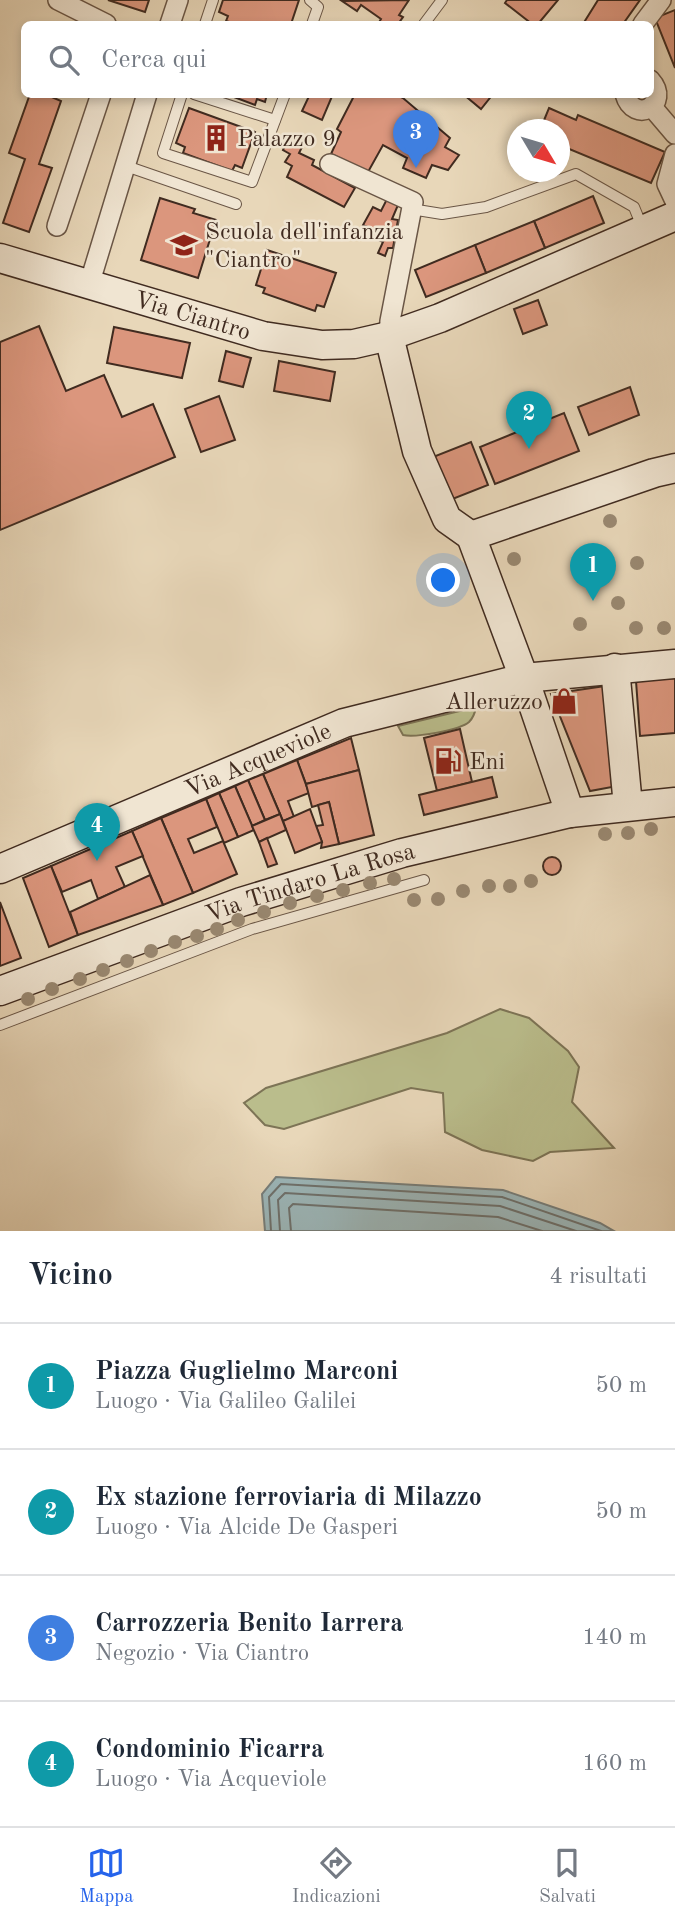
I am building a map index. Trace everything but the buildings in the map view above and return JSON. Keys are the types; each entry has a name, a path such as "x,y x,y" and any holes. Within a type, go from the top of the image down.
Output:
{"street":[{"path":"58,0 100,21"},
{"path":"171,21 178,0"},
{"path":"645,21 661,0"},
{"path":"626,98 635,110 652,107 658,97 654,84"},
{"path":"57,226 100,98"},
{"path":"89,285 146,98"},
{"path":"652,107 675,134"},
{"path":"675,154 667,184 675,201"},
{"path":"330,164 413,202 389,336 417,451 447,519 471,536 524,678 570,813"},
{"name":"Via Ciantro","path":"0,258 263,337 322,345 354,344 389,336 440,318 675,216"},
{"path":"471,536 664,471"},
{"name":"Via Acqueviole","path":"0,869 344,723 524,678 675,664"},
{"path":"615,668 628,806"},
{"name":"Via Tindaro La Rosa","path":"0,991 241,902 402,853 570,813 675,802"}],"lane":[{"path":"206,21 213,0"},
{"path":"310,0 318,7 313,21"},
{"path":"426,21 442,0"},
{"path":"181,98 163,153 252,183 283,98"},
{"path":"206,98 275,120"},
{"path":"126,166 236,204"},
{"path":"411,209 442,215 486,207 576,174 634,207 643,230"},
{"path":"0,1025 252,929 424,880"}],"green space":[{"path":"476,707 469,722 447,730 409,736 403,735 398,726"},
{"path":"500,1009 529,1018 568,1051 579,1067 572,1102 614,1148 550,1152 533,1161 482,1150 445,1132 443,1093 411,1088 284,1129 265,1125 244,1103 266,1088 447,1033"}],"water":[{"path":"276,1177 503,1190 600,1223 614,1231 265,1231 262,1194"}],"place":[{"name":"Palazzo 9","path":"216,138"},
{"name":"Carrozzeria Benito Iarrera","path":"416,168"},
{"name":"Scuola dell'infanzia \"Ciantro\"","path":"184,245"},
{"name":"Ex stazione ferroviaria di Milazzo","path":"529,449"},
{"name":"Piazza Guglielmo Marconi","path":"593,601"},
{"name":"Alleruzzo","path":"564,701"},
{"name":"Eni","path":"448,761"},
{"name":"Condominio Ficarra","path":"97,861"}]}
